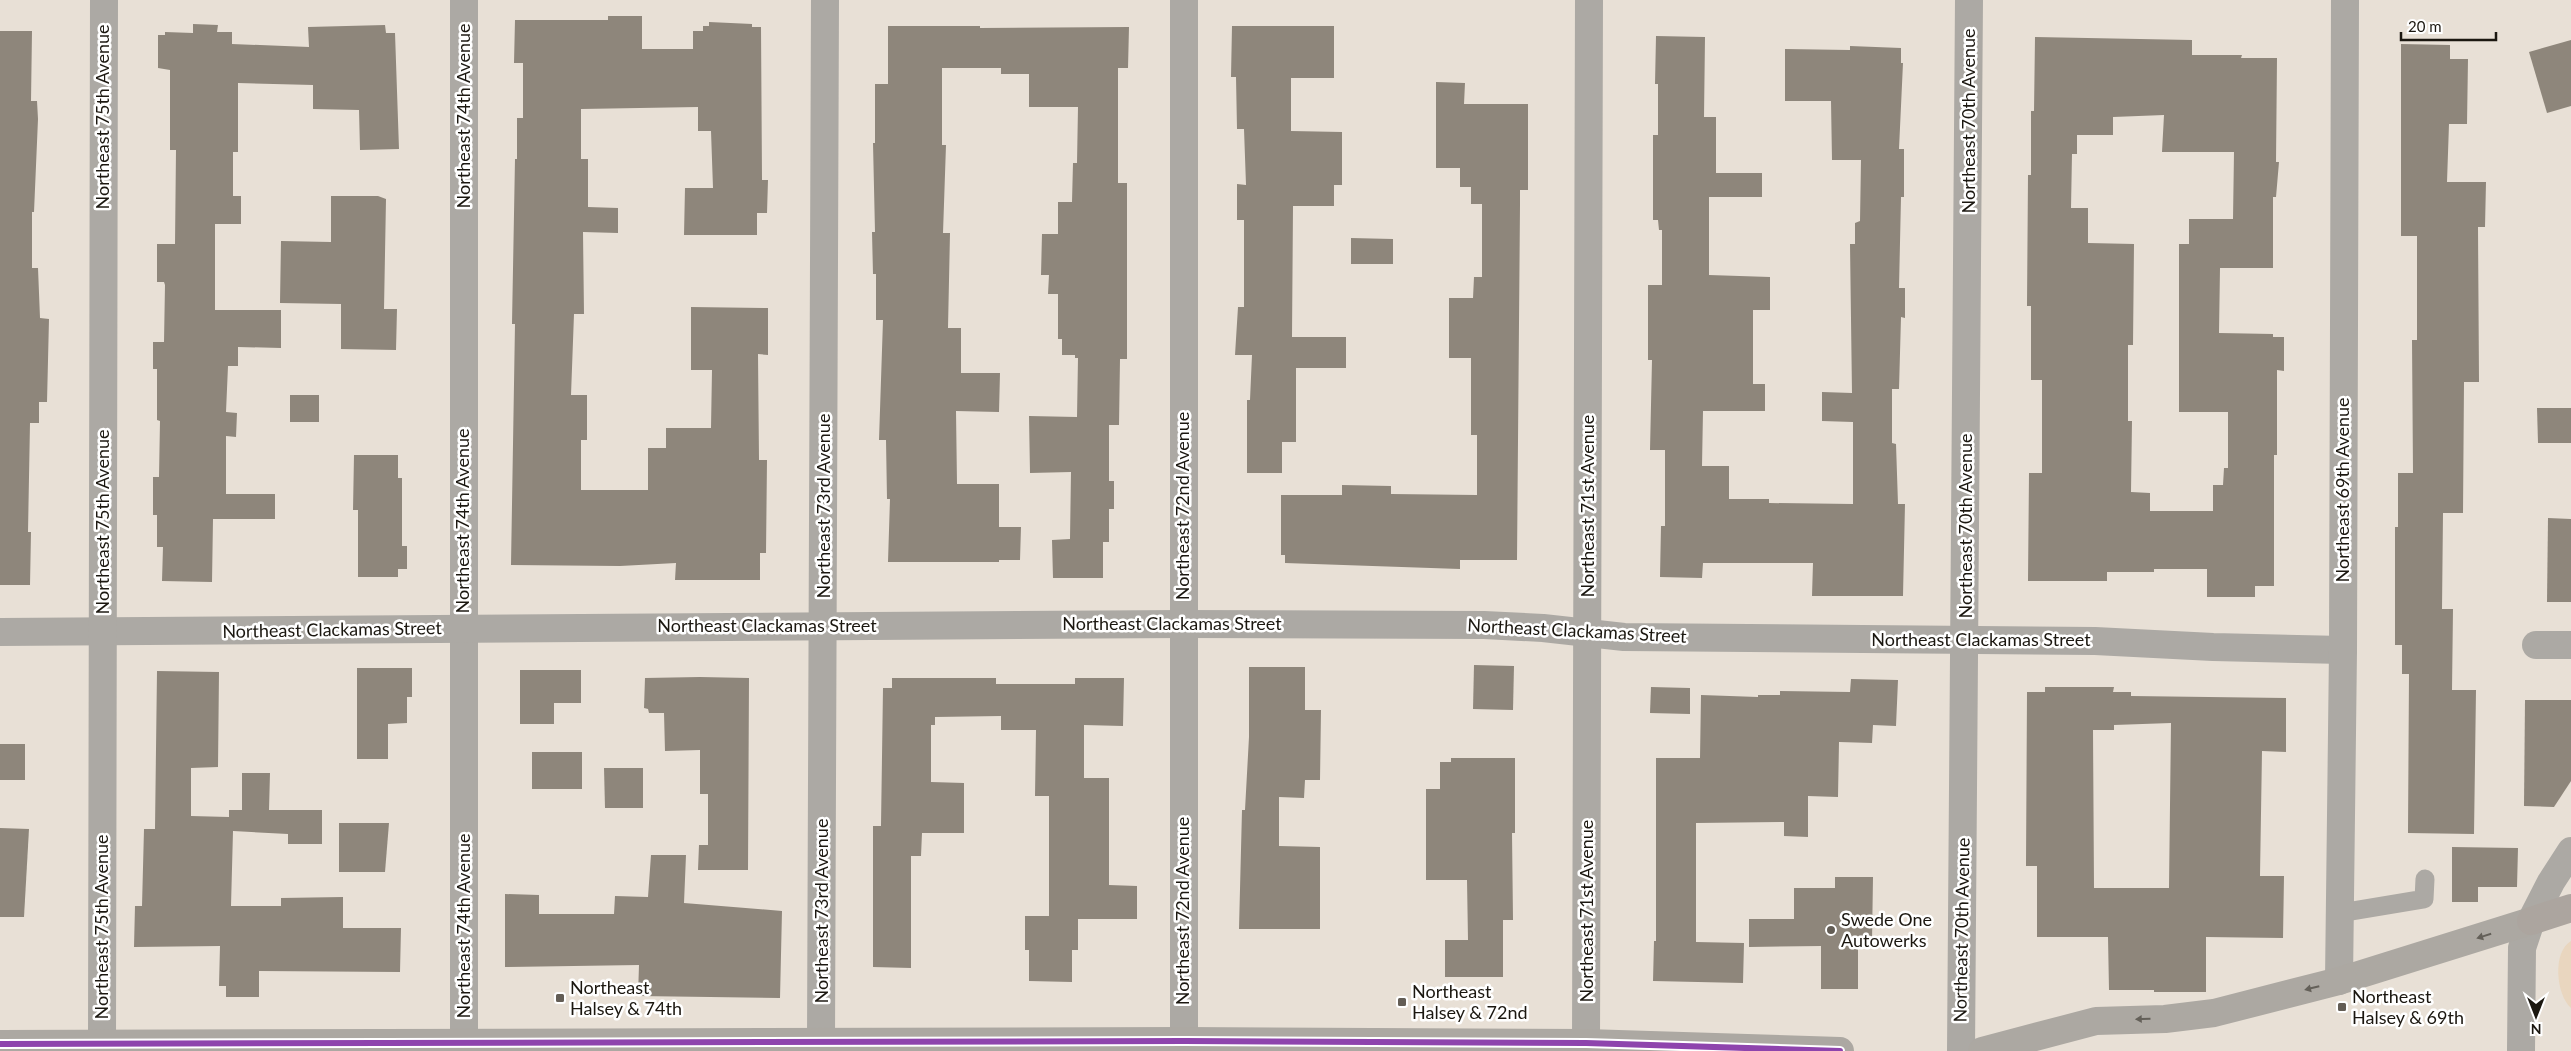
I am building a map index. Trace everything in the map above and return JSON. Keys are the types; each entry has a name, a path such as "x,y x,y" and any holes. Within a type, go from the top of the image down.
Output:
{"highway":[{"path":"2531,921 2571,908"}],"main road":[{"path":"1982,1051 2096,1021 2165,1019 2214,1013 2339,981 2531,921"},
{"path":"0,1044 102,1043 251,1047 464,1042 625,1046 821,1041 1001,1046 1184,1041 1282,1046 1422,1047 1586,1043 1840,1051"}],"street":[{"name":"Northeast 75th Avenue","path":"102,1043 104,0"},
{"name":"Northeast 74th Avenue","path":"464,0 464,1042"},
{"name":"Northeast 73rd Avenue","path":"821,1041 824,626 824,0"},
{"name":"Northeast 72nd Avenue","path":"1184,0 1182,624 1184,1041"},
{"name":"Northeast 71st Avenue","path":"1586,1043 1589,0"},
{"name":"Northeast 70th Avenue","path":"1961,1051 1966,640 1969,0"},
{"name":"Northeast 69th Avenue","path":"2339,981 2343,650 2345,0"},
{"name":"Northeast Clackamas Street","path":"0,632 1182,624 1484,625 1588,633 1624,638 2095,641 2213,648 2343,650"},
{"path":"2536,645 2571,646"},
{"path":"2521,1051 2522,948 2531,921 2551,882 2571,851"}],"lane":[{"path":"2340,913 2424,900 2425,879"}],"shaded area":[{"path":"2571,941 2571,1008 2562,994 2558,974 2561,954"}],"building":[{"path":"608,16 642,16 642,49 693,49 693,31 703,31 703,26 709,26 709,22 752,24 752,27 761,27 762,180 768,180 767,213 757,213 757,235 684,235 685,188 713,188 711,131 698,131 698,107 581,109 581,159 588,159 588,207 618,208 618,233 583,232 584,314 574,314 571,395 587,395 587,440 581,440 581,490 648,490 648,448 666,448 666,428 711,428 712,370 691,370 691,307 768,308 768,355 758,354 759,460 767,460 766,553 760,553 760,580 675,580 676,563 620,566 511,565 515,324 512,324 515,159 517,159 517,118 523,118 523,63 514,63 515,20 608,20"},
{"path":"193,24 218,25 217,32 232,32 232,44 309,47 308,27 385,25 386,33 395,33 399,149 360,150 359,110 313,109 313,85 238,83 238,152 233,152 233,196 241,196 241,224 215,224 215,310 281,310 281,348 238,347 238,366 228,366 226,412 237,413 236,437 226,436 226,494 275,494 275,519 213,519 212,582 162,581 163,547 157,547 157,515 153,515 153,477 159,477 160,421 157,420 157,369 153,369 153,342 164,342 165,285 164,282 157,282 157,244 175,244 176,150 170,150 170,70 158,68 158,35 165,35 165,32 193,33"},
{"path":"888,26 980,26 980,28 1129,27 1128,68 1118,68 1118,183 1127,183 1127,359 1120,359 1119,425 1109,425 1109,481 1114,481 1114,509 1109,509 1109,542 1103,542 1103,578 1053,578 1052,540 1070,539 1071,472 1030,473 1029,416 1077,417 1078,358 1075,358 1075,355 1062,355 1062,339 1058,339 1058,294 1048,294 1049,275 1041,275 1042,234 1058,234 1058,202 1072,202 1073,163 1077,163 1078,107 1029,107 1029,74 1001,74 1001,68 942,68 942,145 946,145 943,233 950,233 948,328 961,328 961,373 1000,373 999,412 956,411 957,484 999,484 999,527 1021,527 1020,560 999,560 999,562 888,562 890,499 887,499 886,440 879,440 883,320 876,320 876,274 873,274 872,232 875,232 873,143 875,143 875,84 888,84"},
{"path":"1232,26 1334,26 1334,78 1291,78 1291,131 1342,132 1342,185 1334,185 1334,206 1293,206 1292,337 1346,337 1346,368 1296,368 1296,442 1282,442 1282,473 1247,473 1247,400 1250,400 1252,355 1235,355 1238,307 1244,307 1244,220 1237,220 1237,184 1246,185 1244,129 1237,129 1236,77 1231,77"},
{"path":"0,31 32,31 31,101 37,101 38,119 34,212 32,212 32,268 38,268 40,318 49,319 47,402 39,402 39,423 30,423 28,532 31,532 30,585 0,585"},
{"path":"1656,36 1705,37 1704,117 1716,117 1716,173 1762,173 1762,197 1709,197 1709,275 1770,277 1770,310 1753,310 1753,384 1765,384 1765,411 1703,411 1702,466 1729,466 1729,499 1769,499 1769,503 1853,504 1853,422 1822,421 1822,392 1852,393 1850,244 1855,244 1855,223 1860,221 1861,160 1832,160 1831,101 1785,101 1785,49 1850,50 1850,46 1901,48 1901,63 1903,63 1899,149 1904,149 1904,197 1901,197 1899,288 1905,288 1905,318 1901,317 1899,389 1892,389 1892,443 1896,444 1898,504 1905,504 1903,596 1812,596 1813,563 1703,563 1702,578 1660,577 1661,526 1665,526 1665,450 1650,450 1652,360 1648,360 1648,285 1662,285 1662,230 1659,230 1658,220 1653,220 1653,135 1658,135 1658,84 1655,84"},
{"path":"2035,37 2192,40 2192,55 2242,55 2241,58 2277,58 2276,162 2279,162 2276,197 2273,197 2273,268 2220,268 2219,333 2273,334 2273,337 2284,337 2284,371 2277,370 2277,455 2274,455 2274,586 2255,586 2255,597 2207,597 2207,569 2154,569 2154,572 2107,572 2107,581 2028,581 2029,473 2042,473 2042,380 2031,380 2031,306 2027,306 2028,175 2031,175 2031,111 2034,111","holes":["2164,115 2162,152 2234,152 2233,219 2189,219 2189,244 2179,244 2179,412 2228,412 2228,468 2224,468 2223,485 2213,485 2213,511 2150,511 2150,493 2131,492 2132,421 2128,421 2128,345 2133,345 2134,244 2088,243 2088,208 2071,208 2072,154 2077,154 2077,135 2113,135 2113,117"]},
{"path":"2571,40 2571,106 2547,113 2529,52"},
{"path":"2401,44 2450,45 2450,59 2468,59 2467,124 2449,124 2447,182 2486,182 2485,227 2478,227 2479,382 2464,382 2463,513 2443,513 2442,609 2453,609 2452,690 2476,690 2474,834 2408,833 2409,674 2402,674 2402,645 2395,645 2395,527 2398,527 2398,473 2413,473 2412,340 2417,340 2417,236 2401,236"},
{"path":"1436,82 1465,83 1464,104 1528,104 1528,190 1520,190 1517,560 1460,560 1460,569 1285,563 1285,555 1281,555 1281,495 1342,495 1342,485 1391,486 1391,494 1477,495 1477,435 1471,435 1471,358 1449,358 1449,298 1473,298 1474,277 1482,277 1482,204 1471,204 1471,187 1460,187 1460,168 1436,168"},
{"path":"331,196 378,196 386,199 384,309 397,309 396,350 341,349 341,304 280,303 281,241 331,242"},
{"path":"1351,238 1393,239 1393,264 1351,264"},
{"path":"290,395 319,395 319,422 290,422"},
{"path":"2537,408 2571,408 2571,443 2538,443"},
{"path":"354,455 398,455 398,478 402,478 402,546 407,546 407,569 398,569 398,577 358,577 358,510 353,510"},
{"path":"2548,518 2571,519 2571,602 2547,602"},
{"path":"1474,665 1514,666 1513,710 1473,709"},
{"path":"1249,667 1305,667 1305,710 1321,710 1320,780 1305,780 1304,798 1279,797 1279,846 1320,847 1320,929 1239,929 1242,810 1245,810 1249,737"},
{"path":"357,668 412,668 412,697 407,697 407,723 388,724 388,759 357,759"},
{"path":"520,670 581,670 581,703 554,703 554,724 520,724"},
{"path":"157,671 219,672 218,767 191,768 191,816 229,817 229,810 242,810 242,773 270,773 269,810 322,810 322,844 288,844 288,834 233,831 231,906 281,906 281,898 343,897 343,928 401,928 400,972 259,971 259,997 226,997 226,986 219,986 220,946 134,947 135,906 142,906 144,829 155,829"},
{"path":"645,678 749,678 748,870 698,870 699,845 708,845 708,794 700,794 700,750 665,751 664,713 649,713 648,709 644,708"},
{"path":"892,678 996,678 996,684 1075,684 1075,678 1124,678 1123,726 1084,725 1084,778 1109,778 1109,885 1137,886 1137,919 1078,919 1078,950 1072,950 1072,982 1029,981 1029,950 1025,950 1025,916 1049,916 1049,796 1035,796 1036,730 1001,730 1001,716 935,717 935,725 931,725 931,782 964,783 964,833 922,833 921,856 911,856 911,968 873,967 873,826 881,826 883,688 892,688"},
{"path":"1851,679 1898,680 1896,726 1873,725 1872,743 1839,742 1838,797 1808,796 1808,837 1784,836 1784,822 1696,823 1696,942 1744,943 1743,983 1653,981 1654,941 1656,941 1656,758 1700,758 1701,695 1758,697 1758,695 1780,695 1780,691 1850,692"},
{"path":"1651,687 1690,688 1690,714 1650,713"},
{"path":"2045,687 2114,687 2113,692 2131,692 2131,696 2286,698 2286,752 2262,751 2260,876 2284,876 2283,938 2206,937 2206,992 2154,992 2154,990 2109,990 2108,937 2037,937 2037,866 2026,866 2027,692 2045,692","holes":["2171,723 2169,888 2094,888 2093,730 2114,730 2114,725"]},
{"path":"2525,700 2571,700 2571,781 2554,807 2524,806"},
{"path":"0,744 25,744 25,780 0,780"},
{"path":"532,752 582,752 582,789 532,789"},
{"path":"1451,758 1515,758 1515,833 1512,833 1513,920 1503,920 1503,977 1445,977 1445,940 1468,940 1467,880 1426,880 1426,789 1440,789 1440,762 1451,762"},
{"path":"604,768 643,768 643,808 605,808"},
{"path":"339,823 389,823 385,872 339,872"},
{"path":"0,828 29,829 24,917 0,917"},
{"path":"2452,847 2518,848 2517,887 2478,887 2478,902 2452,902"},
{"path":"651,855 686,855 684,903 782,911 780,998 638,996 639,965 505,967 505,894 539,895 539,914 614,914 615,896 648,897"},
{"path":"1835,877 1873,877 1872,941 1858,942 1858,989 1821,989 1821,946 1749,947 1749,919 1794,919 1794,888 1835,888"}],"transit line":[{"path":"0,1044 1184,1041 1586,1043 1840,1051"}],"place":[{"name":"Swede One Autowerks","path":"1831,930"},
{"name":"Northeast Halsey & 74th","path":"560,998"},
{"name":"Northeast Halsey & 72nd","path":"1402,1002"},
{"name":"Northeast Halsey & 69th","path":"2342,1007"}]}
